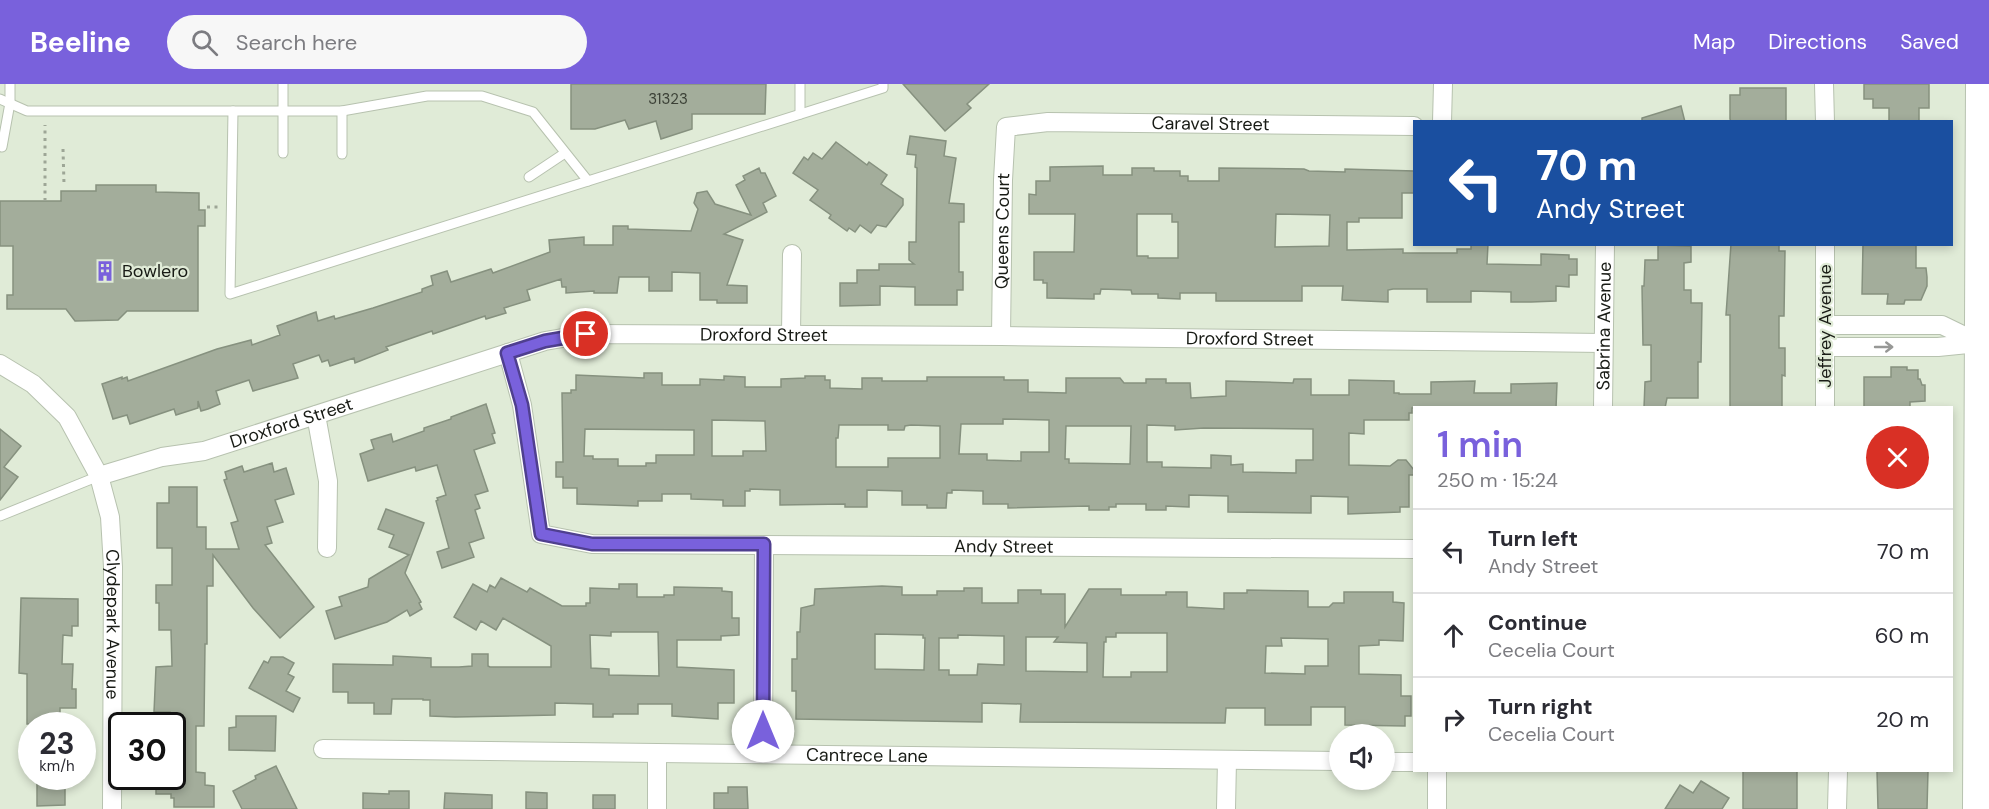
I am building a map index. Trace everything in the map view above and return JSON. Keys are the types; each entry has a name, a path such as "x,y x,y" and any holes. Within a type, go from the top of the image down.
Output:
{"street":[{"path":"1442,120 1443,84"},
{"path":"1824,84 1825,120"},
{"path":"1976,809 1983,761 1983,342 1979,84"},
{"name":"Caravel Street","path":"1006,128 1048,122 1413,126"},
{"name":"Queens Court","path":"1000,336 1006,128"},
{"name":"Sabrina Avenue","path":"1603,406 1605,246"},
{"name":"Jeffrey Avenue","path":"1825,246 1825,406"},
{"path":"791,335 792,254"},
{"path":"1826,325 1942,325 1983,342"},
{"name":"Droxford Street","path":"99,476 162,457 204,451 545,341 586,334 1604,343"},
{"path":"1826,347 1942,347 1983,342"},
{"name":"Andy Street","path":"507,353 522,405 541,534 592,544 1413,549"},
{"path":"0,364 33,384 67,417 99,476"},
{"path":"316,415 328,481 327,548"},
{"name":"Clydepark Avenue","path":"99,476 110,517 113,567 112,809"},
{"path":"763,754 764,544"},
{"name":"Cantrece Lane","path":"322,749 1329,761"},
{"path":"657,753 657,809"},
{"path":"1226,809 1227,760"},
{"path":"1395,762 1413,762"},
{"path":"1437,772 1437,809"},
{"path":"1838,772 1838,809"}],"lane":[{"path":"2,147 10,103 10,84"},
{"path":"283,84 283,153"},
{"path":"800,84 800,114"},
{"path":"233,111 230,294 883,88 883,84"},
{"path":"0,99 27,111 342,111 427,96 482,96 533,112 588,181"},
{"path":"342,111 342,154"},
{"path":"529,177 565,153"},
{"path":"0,516 99,476"}],"path":[{"path":"45,111 45,201"},
{"path":"63,149 64,184"}],"building":[{"path":"571,84 766,84 765,114 692,114 692,129 661,139 656,121 629,129 625,120 595,129 571,129"},
{"path":"903,84 989,84 967,104 971,108 945,131"},
{"path":"1864,84 1929,84 1929,108 1919,108 1919,120 1889,120 1889,108 1873,108 1873,99 1864,99"},
{"path":"1740,88 1786,88 1786,120 1730,120 1730,95 1740,95"},
{"path":"1681,106 1684,120 1642,120 1642,118"},
{"path":"910,136 946,141 944,156 956,158 949,203 964,204 964,222 959,222 959,272 963,272 963,290 957,290 957,305 915,305 915,287 880,286 880,305 840,306 840,283 857,283 857,270 879,270 879,264 914,264 909,260 909,242 916,242 917,168 915,167 916,155 907,154"},
{"path":"836,142 867,165 869,162 887,175 881,184 903,199 903,205 886,227 877,225 871,233 860,225 855,232 849,228 847,231 829,218 831,215 810,200 818,190 793,173 804,157 808,160 813,153 822,159"},
{"path":"1103,166 1103,175 1132,175 1132,168 1154,168 1154,171 1180,171 1180,176 1188,176 1188,181 1219,181 1219,168 1345,172 1345,169 1413,171 1413,193 1402,193 1402,218 1359,218 1359,222 1347,222 1347,250 1403,249 1403,253 1457,253 1457,249 1488,246 1487,264 1541,265 1541,254 1569,255 1569,259 1577,259 1577,275 1569,275 1569,287 1556,286 1556,301 1511,302 1511,292 1471,291 1471,302 1427,302 1427,289 1388,290 1388,302 1342,300 1343,286 1302,286 1302,301 1216,301 1216,293 1180,293 1180,299 1158,298 1158,294 1132,294 1131,290 1101,289 1100,294 1094,294 1094,299 1047,298 1047,283 1043,283 1043,280 1034,280 1034,252 1074,252 1075,214 1029,214 1029,194 1036,195 1036,181 1050,181 1050,167","holes":["1137,214 1172,214 1172,222 1178,222 1178,258 1137,256","1276,214 1330,215 1329,246 1275,247"]},
{"path":"759,168 761,173 765,173 776,196 763,203 767,212 724,234 743,240 727,285 747,286 747,303 717,303 717,300 700,300 700,273 672,272 672,291 649,291 649,277 619,277 617,293 594,293 594,291 566,293 566,287 562,287 561,279 527,290 530,300 504,308 506,313 486,319 485,316 433,334 432,331 386,347 388,350 355,363 354,358 330,366 328,360 322,362 319,355 293,364 298,378 253,391 249,380 216,391 220,404 208,409 201,411 198,401 198,408 176,415 174,409 130,424 127,415 113,419 102,384 122,377 122,379 127,377 128,381 217,349 251,340 252,345 280,335 277,326 316,312 318,321 334,316 335,319 373,308 422,292 422,289 433,285 431,276 447,271 451,282 491,269 493,273 550,252 549,240 584,237 584,245 613,245 613,226 628,226 628,229 691,231 698,209 694,203 697,193 707,191 715,204 751,215 736,185 745,180 743,176"},
{"name":"Bowlero","path":"96,185 156,185 156,192 199,193 199,210 205,210 205,226 198,226 198,311 127,311 118,320 75,321 66,309 7,309 7,295 13,295 13,246 0,246 0,201 61,201 61,191 96,191"},
{"path":"1658,246 1691,246 1691,262 1684,263 1684,290 1691,290 1691,303 1702,303 1698,398 1667,398 1665,406 1644,406 1645,382 1651,381 1651,345 1643,345 1642,286 1644,286 1645,260 1658,260"},
{"path":"1731,246 1779,246 1779,251 1785,251 1784,316 1779,316 1779,348 1785,348 1782,406 1730,406 1730,315 1726,315"},
{"path":"1863,246 1916,246 1916,268 1926,268 1927,277 1927,286 1921,300 1905,300 1904,304 1887,304 1888,294 1862,294"},
{"path":"1891,367 1918,370 1918,379 1922,385 1925,385 1925,401 1910,402 1910,406 1864,406 1864,377 1891,377"},
{"path":"644,373 662,373 662,385 700,385 700,379 724,380 724,376 745,377 745,387 781,387 781,379 825,376 825,380 830,380 830,388 862,389 862,378 882,378 882,381 927,381 927,377 1004,377 1004,380 1028,380 1028,392 1066,393 1066,378 1120,378 1124,383 1146,383 1146,379 1166,379 1166,383 1190,383 1191,398 1226,396 1226,381 1293,383 1294,379 1311,379 1311,395 1349,395 1349,380 1394,381 1394,393 1399,394 1431,394 1431,382 1475,381 1474,393 1511,393 1511,384 1557,383 1556,406 1413,406 1412,413 1409,413 1409,420 1364,420 1364,434 1349,433 1349,465 1390,466 1398,460 1406,460 1413,469 1413,475 1409,475 1409,507 1400,507 1400,512 1348,514 1348,497 1311,496 1311,513 1228,512 1228,496 1189,495 1189,507 1166,506 1166,510 1146,510 1146,504 1116,504 1116,507 1109,507 1109,510 1089,510 1089,506 1008,508 1008,504 983,504 983,491 952,490 952,493 947,493 946,508 902,505 902,491 867,490 867,507 845,507 845,504 780,505 780,490 750,489 750,491 745,491 745,506 723,506 723,500 691,499 691,494 662,494 662,501 638,501 638,506 577,504 577,488 563,488 563,477 556,477 556,462 563,462 562,393 571,393 571,390 576,390 576,375 644,378","holes":["1003,419 1049,420 1049,452 1021,452 1021,461 987,460 987,454 959,454 961,424 1003,424","712,420 765,421 766,451 743,451 743,456 712,456","839,425 888,425 888,430 904,430 905,426 911,425 940,426 940,458 888,458 888,467 836,467 836,438 838,438","1147,425 1175,426 1175,430 1313,429 1313,460 1296,460 1296,473 1243,472 1243,464 1231,465 1231,456 1211,455 1211,468 1162,467 1162,462 1147,462","1066,426 1131,426 1130,464 1069,463 1069,459 1065,459","585,429 694,430 694,455 656,455 656,463 646,463 646,466 618,466 618,459 593,459 593,456 584,456"]},
{"path":"486,404 495,433 492,434 495,443 474,450 488,491 475,495 480,508 475,510 484,538 469,543 474,557 442,568 437,552 449,548 436,501 437,498 446,495 437,465 416,471 415,467 368,481 360,454 374,449 371,440 391,434 393,442"},
{"path":"0,429 21,446 4,467 18,477 0,500"},
{"path":"272,463 274,472 286,468 294,494 275,500 283,522 267,527 272,543 265,545 314,607 280,638 253,608 213,555 213,586 207,586 204,726 196,726 196,772 205,773 205,785 214,786 214,807 174,807 174,798 171,798 171,794 156,794 156,790 186,790 186,712 154,712 156,667 172,666 171,630 159,630 156,585 172,585 172,548 157,548 157,503 169,503 169,487 197,487 197,527 206,527 206,549 239,549 231,523 238,521 224,480 227,479 225,472 242,466 244,472"},
{"path":"386,509 424,523 405,573 421,602 419,603 422,609 410,616 407,610 387,622 335,639 326,611 342,606 339,597 368,587 369,579 409,555 389,547 394,535 378,529"},
{"path":"501,578 527,592 530,588 562,606 586,606 586,603 590,603 590,588 619,589 619,584 637,584 637,597 674,595 674,587 722,588 722,591 732,592 732,618 739,618 739,635 721,636 721,640 677,640 677,667 734,670 734,703 718,703 718,719 672,716 672,704 638,704 638,714 593,717 593,704 555,703 555,715 455,717 430,716 430,700 423,699 392,699 391,714 374,714 374,703 348,703 348,692 333,692 333,664 393,665 393,656 431,658 431,667 459,667 472,666 472,654 488,654 488,666 490,667 551,667 551,646 503,618 496,630 481,621 476,630 454,617 473,584 487,592 490,585 495,588","holes":["611,632 658,632 659,676 609,675 609,669 591,668 590,635 611,636"]},
{"path":"882,586 902,587 902,595 937,595 937,591 982,588 982,603 1018,603 1018,590 1041,590 1041,594 1065,594 1065,627 1089,589 1121,589 1121,595 1166,595 1166,592 1187,592 1187,607 1224,609 1224,593 1247,593 1247,590 1308,591 1308,607 1329,607 1333,603 1344,603 1344,592 1393,592 1393,602 1404,603 1403,641 1379,640 1379,645 1359,646 1359,674 1401,675 1401,696 1411,696 1411,716 1405,716 1405,726 1345,724 1345,707 1311,707 1311,725 1265,725 1265,708 1226,708 1225,723 1020,722 1021,704 982,703 982,722 796,719 796,691 792,691 792,659 797,659 797,632 800,632 801,608 814,605 815,589","holes":["1116,633 1167,633 1167,672 1131,672 1131,677 1103,677 1104,642 1106,642 1106,637 1116,637","875,634 923,635 925,638 924,670 875,669","958,635 1004,636 1004,665 978,664 977,675 949,675 949,670 939,670 939,638 958,638","1026,637 1058,637 1054,642 1087,643 1087,672 1026,671","1281,638 1328,639 1328,666 1305,666 1305,674 1265,673 1266,646 1282,646"]},
{"path":"21,598 78,599 78,626 72,626 72,636 63,635 62,664 73,664 72,689 76,689 76,708 60,708 60,712 27,712 27,674 19,673"},
{"path":"271,657 283,657 294,663 288,674 294,677 286,691 300,698 293,712 249,688 264,661 268,663"},
{"path":"236,716 276,716 275,751 229,750 229,728 236,727"},
{"path":"276,766 297,809 242,809 233,791 256,779 255,776"},
{"path":"1743,772 1797,772 1797,809 1743,809"},
{"path":"1877,772 1928,772 1927,809 1878,809"},
{"path":"1701,781 1729,798 1722,809 1665,809 1680,785 1693,793"},
{"path":"728,787 747,787 748,809 714,809 714,793 728,793"},
{"path":"37,790 65,790 65,805 37,806"},
{"path":"389,791 409,791 409,809 363,809 363,793 389,794"},
{"path":"526,792 547,793 547,809 526,809"},
{"path":"445,793 492,795 492,809 444,809"},
{"path":"593,795 615,795 615,809 593,809"}],"place":[{"name":"Bowlero","path":"105,271"}],"route":[{"path":"586,334 545,341 507,353 522,405 541,534 592,544 764,544 763,731"}]}
